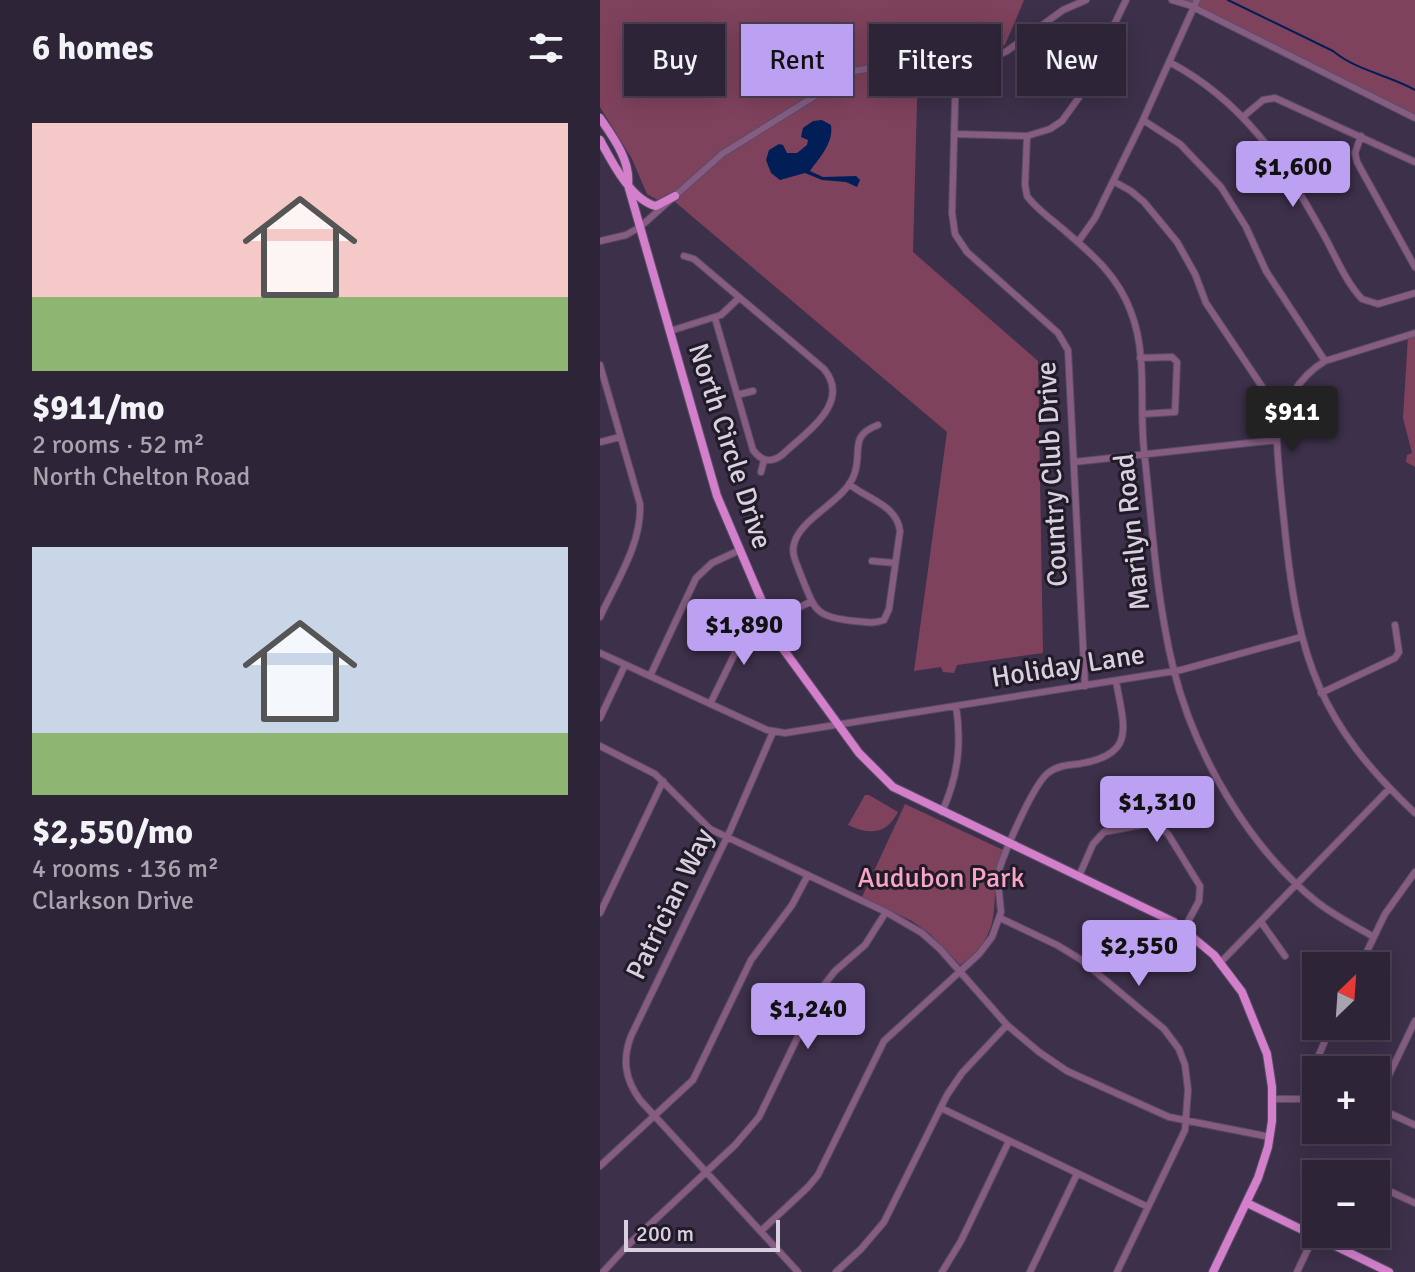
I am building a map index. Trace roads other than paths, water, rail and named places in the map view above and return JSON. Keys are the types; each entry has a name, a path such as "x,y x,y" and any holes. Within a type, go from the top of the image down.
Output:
{"main road":[{"name":"North Circle Drive","path":"600,118 612,134 627,167 628,185 717,496 787,657 881,778 904,795 1146,907 1184,929 1221,962 1242,992 1263,1039 1273,1099 1270,1137 1247,1203 1213,1272"},
{"name":"North Circle Drive","path":"600,140 628,185"},
{"path":"628,185 643,201 652,205 660,205 675,196"},
{"path":"1247,1203 1302,1228"},
{"path":"1340,1248 1377,1269 1389,1272"}],"street":[{"path":"1001,55 1055,15 1086,0"},
{"path":"954,134 1027,136 1050,129 1072,110 1126,0"},
{"path":"1172,0 1196,4 1415,118"},
{"path":"1078,242 1095,218 1171,63 1196,4"},
{"path":"1171,63 1211,87 1244,116 1287,171 1362,299 1378,304 1415,293"},
{"path":"600,241 626,235 640,227 722,154 855,71 869,68"},
{"name":"Country Club Drive","path":"955,96 952,213 955,234 967,252 1058,333 1069,358 1085,686"},
{"path":"1244,116 1263,100 1275,98 1415,162"},
{"path":"1143,120 1180,144 1221,187 1246,227 1266,271 1325,361"},
{"name":"Marilyn Road","path":"1027,136 1027,196 1105,266 1122,291 1137,332 1145,455 1162,607 1174,671 1193,728 1215,774 1247,825 1298,884 1334,915 1374,937"},
{"path":"1361,136 1355,153 1357,162 1415,267"},
{"path":"1113,181 1137,196 1169,231 1190,264 1206,303 1273,403 1284,411"},
{"path":"684,256 694,259 824,369 835,389 827,411 773,460 764,460 753,450 715,318"},
{"path":"670,331 715,318 729,310 739,298"},
{"path":"1415,333 1325,361 1304,377 1284,411 1277,440 1294,605 1301,637 1321,693 1354,749 1415,813"},
{"path":"1140,358 1176,359 1175,412 1143,414"},
{"path":"600,365 640,504 640,525 600,617"},
{"path":"737,395 753,391"},
{"path":"849,484 890,510 897,518 900,531 886,622 832,619 822,615 812,601 794,558 794,542 800,533 849,484 855,474 859,438 867,429 878,425"},
{"path":"600,442 620,437"},
{"path":"1074,462 1277,440"},
{"path":"761,472 764,460"},
{"path":"650,676 696,578 712,563 740,550"},
{"path":"872,561 895,563"},
{"path":"710,704 740,641 751,629 812,601"},
{"path":"1321,693 1395,658 1399,652 1395,625"},
{"name":"Holiday Lane","path":"773,732 838,725 1174,671 1301,637"},
{"path":"600,653 773,732"},
{"path":"600,718 625,665"},
{"path":"761,1231 818,1175 884,1041 984,948 1000,918 999,873 1044,776 1058,768 1106,757 1119,745 1123,727 1116,681"},
{"path":"942,812 952,789 959,758 960,732 956,706"},
{"name":"Patrician Way","path":"773,732 727,837 627,1047 625,1065 631,1087 654,1116 798,1272"},
{"path":"600,746 647,768 699,820 727,837 886,912 922,933 1007,1025 1067,1071 1146,1108 1185,1121 1270,1137"},
{"path":"600,913 663,781"},
{"path":"1221,962 1389,789"},
{"path":"1079,876 1096,839 1104,832 1147,824 1160,828 1172,839 1200,886 1199,901 1184,929"},
{"path":"1367,952 1396,896 1415,872"},
{"path":"600,1166 697,1074 751,960 792,905 808,875"},
{"path":"603,1272 759,1117 821,989 835,971 865,945 886,912"},
{"path":"1000,918 1069,952 1164,1029 1179,1049 1185,1065 1188,1090 1185,1130 1117,1272"},
{"path":"1261,922 1285,956"},
{"path":"1390,1074 1415,1021"},
{"path":"836,1272 884,1222 962,1073 1007,1025"},
{"path":"1273,1099 1302,1097"},
{"path":"941,1108 1148,1207"},
{"path":"1390,1112 1415,1125"},
{"path":"942,1272 961,1241 1009,1141"},
{"path":"1030,1272 1077,1174"},
{"path":"1390,1191 1415,1203"},
{"path":"1297,1272 1308,1248"}],"water":[{"path":"822,120 831,125 830,138 810,171 823,177 856,176 860,180 857,187 805,173 780,180 771,173 766,160 769,150 779,144 787,153 797,153 807,145 808,140 801,137 803,128 813,121"}],"waterway":[{"path":"1228,0 1352,63 1415,90"}],"park label":[{"name":"Audubon Park","path":"941,878"}]}
